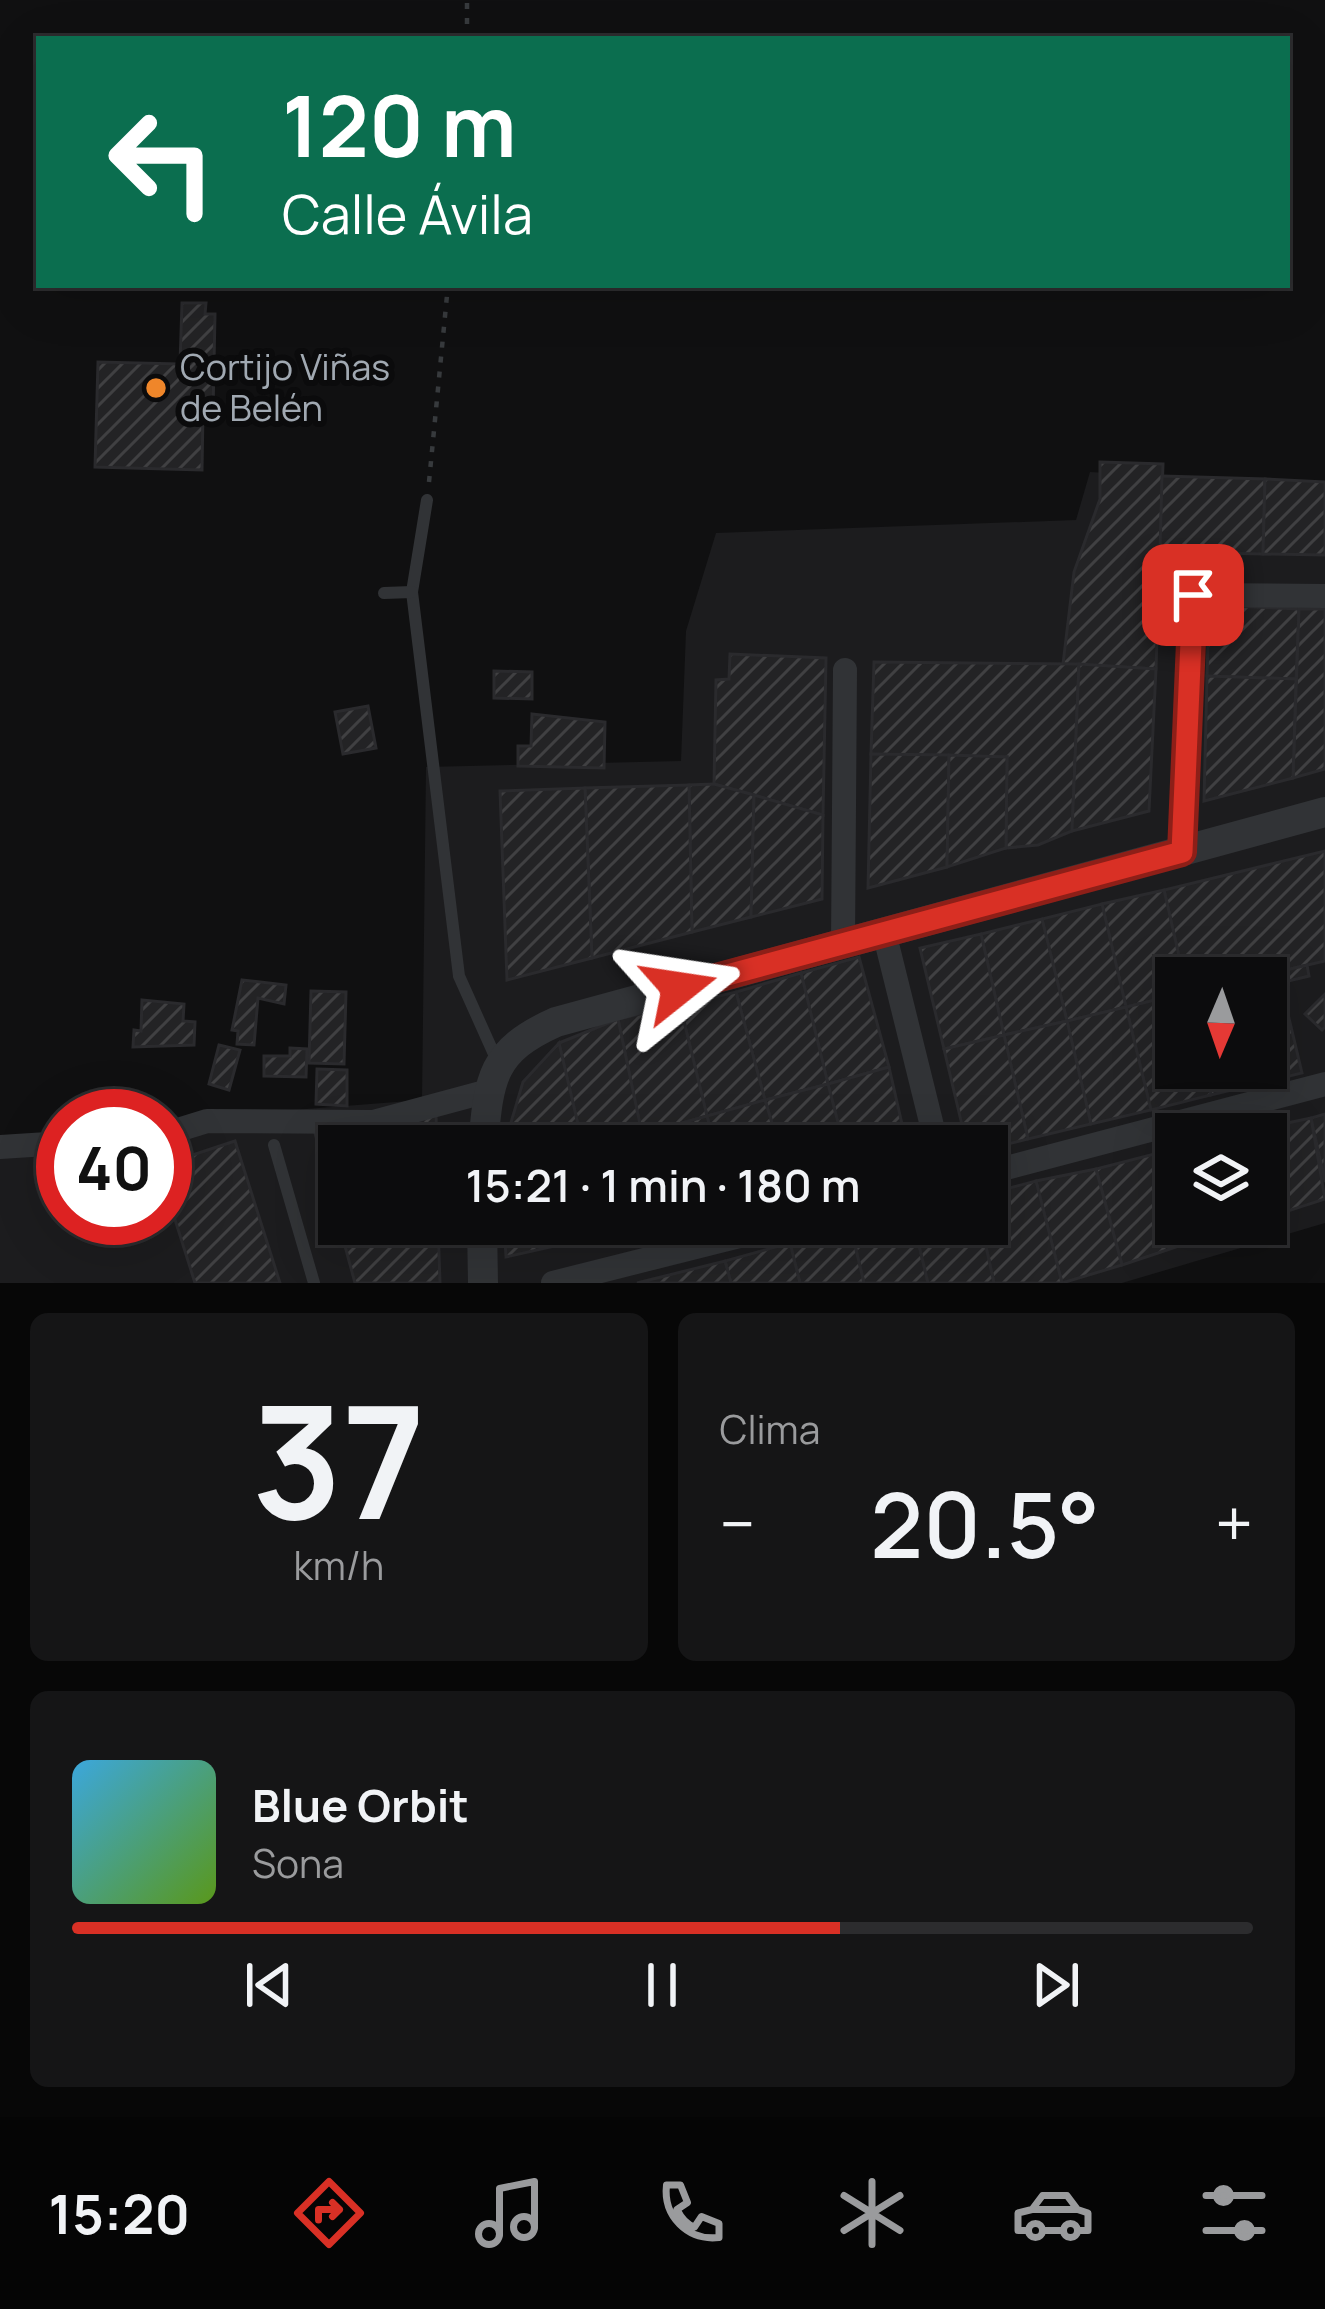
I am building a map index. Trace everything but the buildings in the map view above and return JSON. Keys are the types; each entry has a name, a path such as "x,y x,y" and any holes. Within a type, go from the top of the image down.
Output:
{"street":[{"path":"1182,852 1193,595 1325,596"},
{"path":"843,944 845,670"},
{"path":"486,1125 494,1079 514,1041 556,1022 1325,812"},
{"path":"884,932 933,1125"},
{"path":"192,1126 207,1121 373,1122 494,1079"},
{"path":"1008,1167 1325,1084"},
{"path":"0,1147 36,1145"},
{"path":"483,1245 484,1283"},
{"path":"553,1283 704,1245"}],"lane":[{"path":"427,500 412,592 459,976 494,1079"},
{"path":"384,592 412,592"},
{"path":"274,1145 314,1283"}],"path":[{"path":"467,0 467,36"},
{"path":"427,500 448,288"}],"shaded area":[{"path":"1090,472 1325,486 1325,1223 1287,1234 1287,1113 1155,1113 1155,1245 1251,1245 1122,1283 0,1283 0,1141 36,1136 36,1245 192,1245 192,1118 422,1100 426,767 681,761 686,631 716,533 1076,520"}],"place":[{"name":"Cortijo Viñas de Belén","path":"156,388"}],"route":[{"path":"679,988 1182,852 1193,595"}]}
